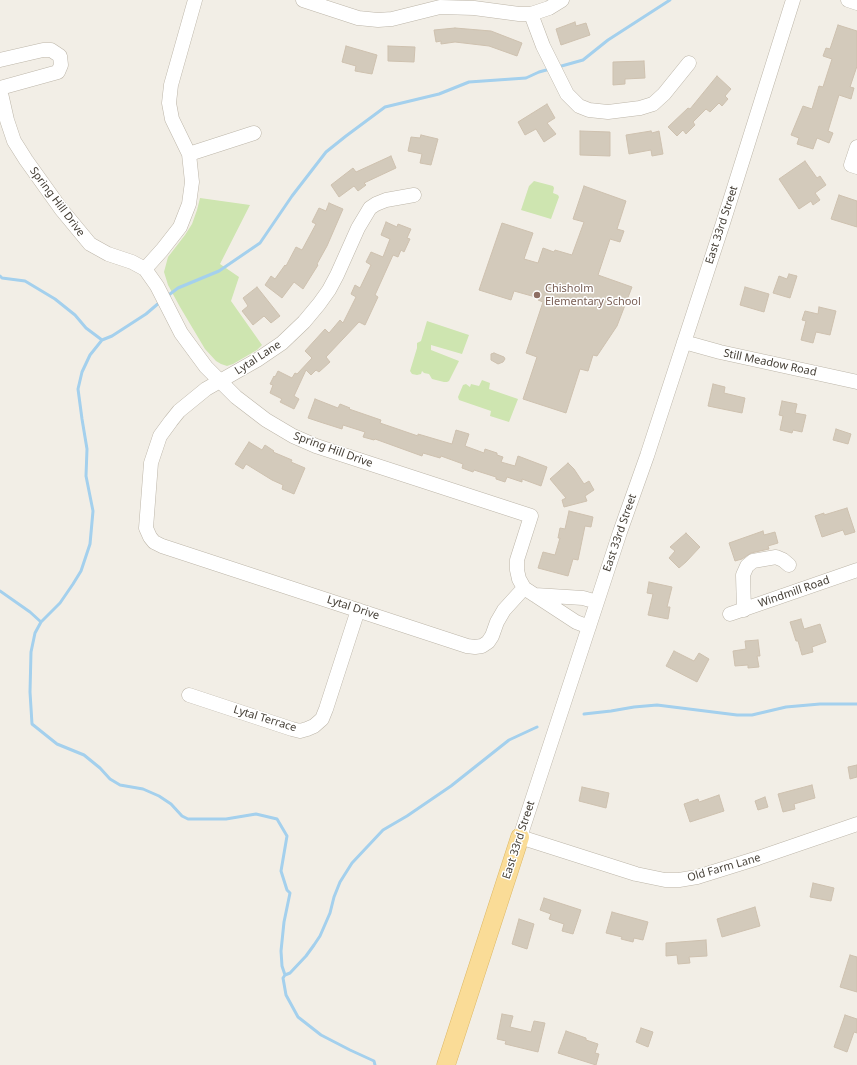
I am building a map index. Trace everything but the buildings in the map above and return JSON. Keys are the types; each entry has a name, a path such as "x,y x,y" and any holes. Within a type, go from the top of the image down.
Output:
{"main road":[{"name":"East 33rd Street","path":"446,1065 520,837"}],"street":[{"path":"145,269 180,227 189,204 192,182 189,154 172,119 169,103 170,85 195,0"},
{"path":"303,0 320,3 358,18 378,20 392,19 440,7 475,4 519,14 531,14 550,8 562,0"},
{"name":"East 33rd Street","path":"520,837 684,342 793,0"},
{"path":"848,0 857,3"},
{"path":"531,14 544,49 567,94 579,106 589,110 608,112 640,108 653,104 664,94 689,63"},
{"path":"0,60 42,50 51,50 60,56 58,72 0,88"},
{"name":"Spring Hill Drive","path":"0,88 7,120 14,141 61,209 90,244 108,254 132,262 145,269 157,286 181,333 206,367 236,398 266,420 293,436 316,446 531,516 517,560 519,579 529,591"},
{"path":"189,154 254,133"},
{"path":"854,166 857,146"},
{"name":"Lytal Lane","path":"154,542 146,528 151,463 156,446 165,429 179,411 206,389 257,360 282,343 309,316 329,290 358,228 370,208 386,200 414,195"},
{"name":"Still Meadow Road","path":"684,342 727,354 857,382"},
{"name":"Lytal Drive","path":"154,542 162,546 467,646 482,646 490,639 504,610 529,591"},
{"name":"Windmill Road","path":"789,565 776,557 753,561 747,566 743,575 737,612 857,570"},
{"path":"529,591 597,602"},
{"path":"529,591 576,622 589,627"},
{"name":"Lytal Terrace","path":"189,695 300,731 314,726 322,719 326,709 358,610"},
{"name":"Old Farm Lane","path":"520,837 636,874 664,880 680,880 697,877 857,824"}],"green space":[{"path":"534,181 553,186 553,193 559,197 551,219 521,210 529,186"},
{"path":"200,198 250,205 220,264 239,277 231,301 262,345 257,350 227,366 216,361 205,349 168,285 164,272 168,257 192,224"},
{"path":"427,321 469,335 462,354 431,345 431,350 459,361 449,381 447,382 432,379 429,374 422,371 421,374 417,375 412,374 410,371 417,348 417,343 421,341"},
{"path":"482,380 490,383 489,389 518,399 509,422 490,416 491,411 459,400 458,397 463,385 466,384 470,387 471,384 479,386"}],"waterway":[{"path":"558,67 583,60 608,40 670,0"},
{"path":"166,297 178,288 219,271 260,243 292,196 326,152 385,107 439,94 469,82 526,78 550,69"},
{"path":"0,276 2,278 25,281 55,299 75,315 86,328 102,340"},
{"path":"160,302 146,314 112,336 102,340 90,355 82,372 78,389 87,449 86,476 93,511 90,544 81,571 73,584 60,603 41,622 35,633 31,652 30,692 32,724 57,744 84,755 100,768 110,779 120,785 143,789 159,796 171,804 182,816 188,819 226,819 256,814 277,819 287,836 281,871 287,890 290,893 284,922 281,951 282,966 285,975 283,978 286,995 298,1017 321,1035 374,1061 375,1065"},
{"path":"0,591 30,612 41,622"},
{"path":"584,714 657,705 737,715 752,715 786,707 820,704 857,704"},
{"path":"285,975 290,973 314,945 320,936 330,913 340,882 352,863 383,830 407,816 451,786 509,740 537,727"}],"place":[{"name":"Chisholm Elementary School","path":"537,295"}]}
